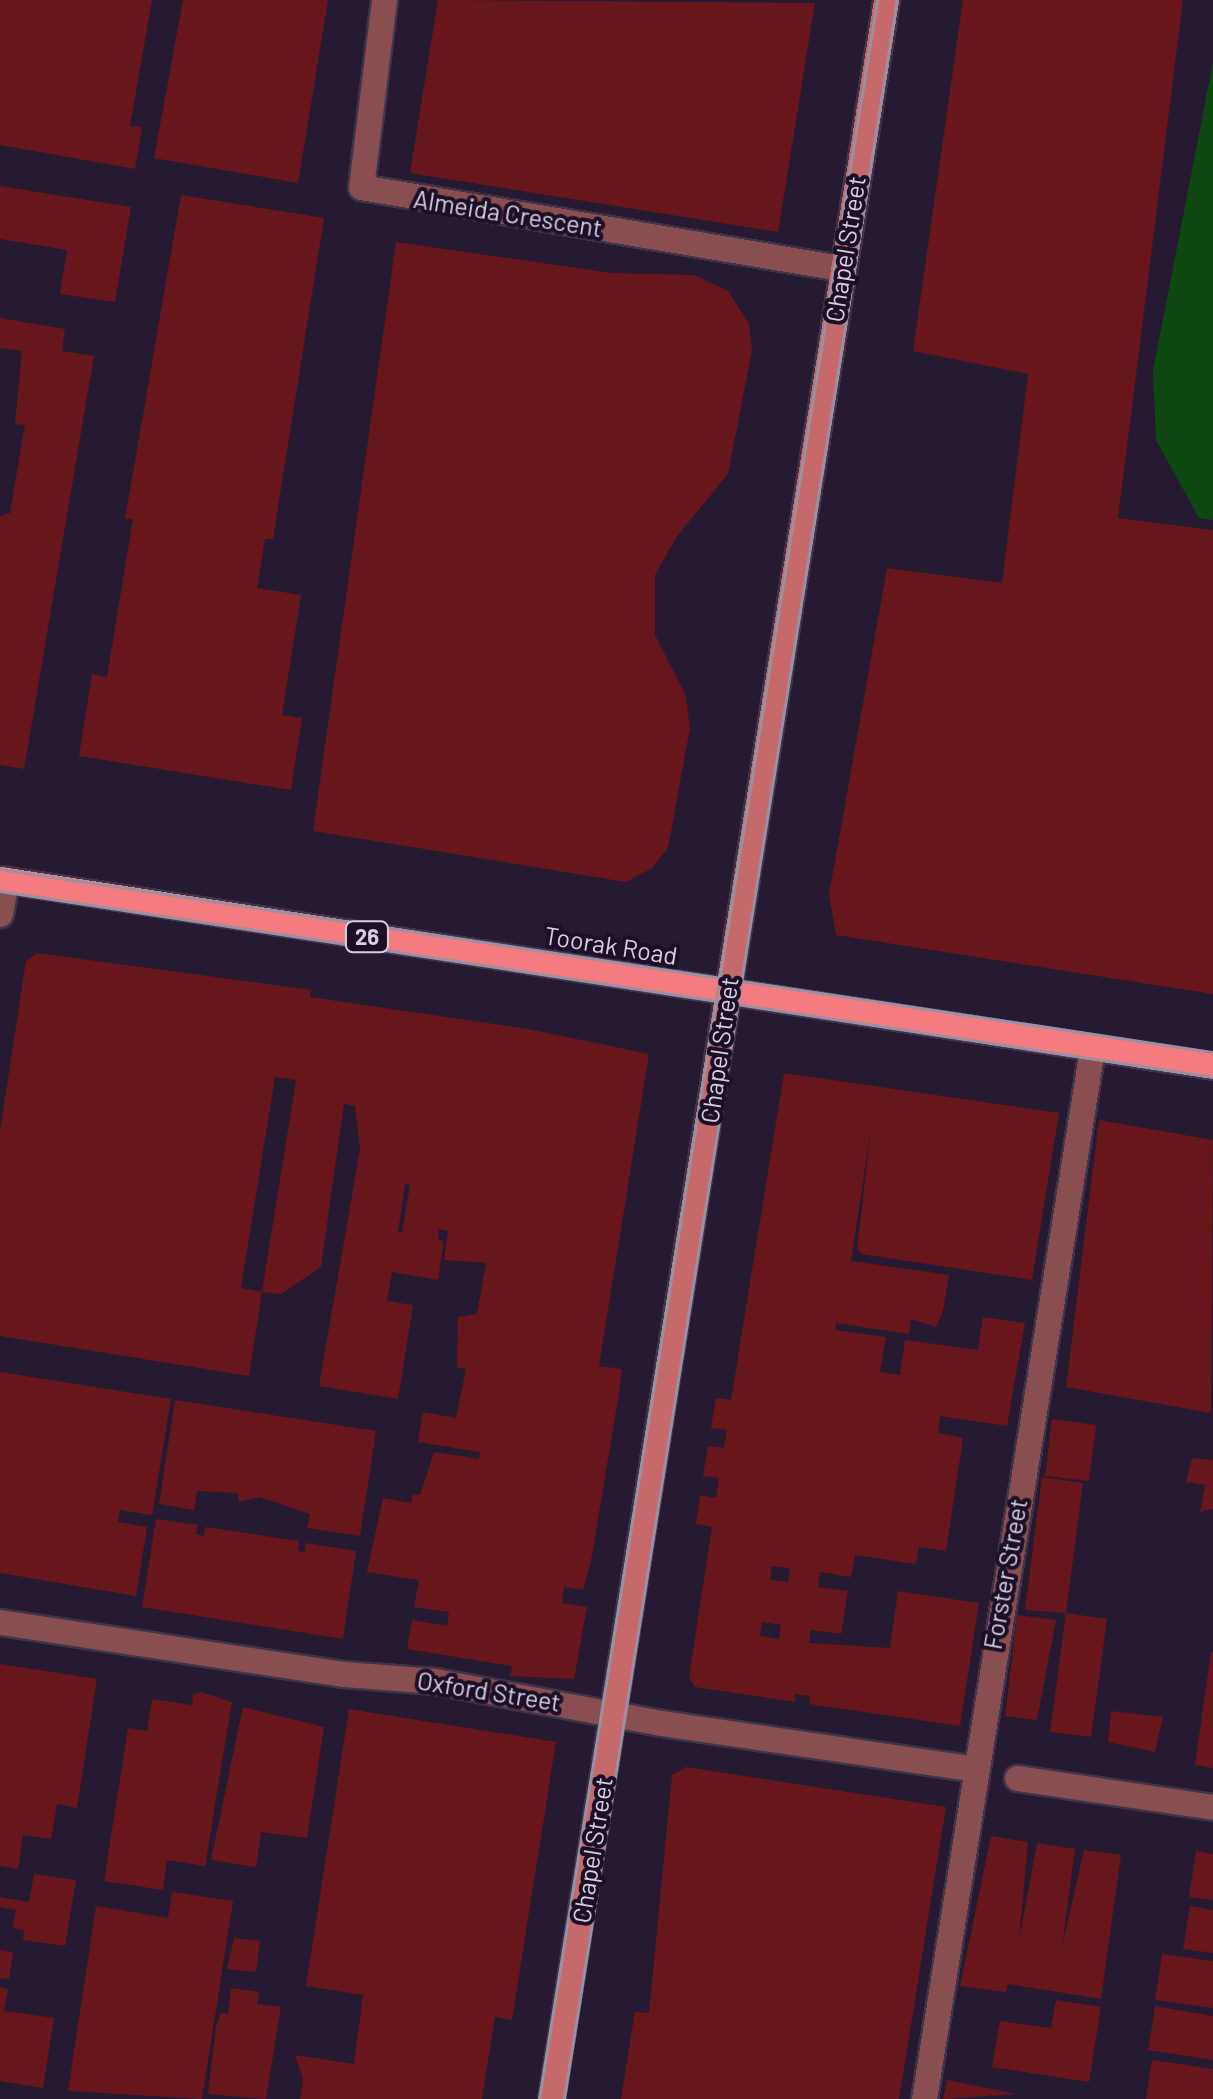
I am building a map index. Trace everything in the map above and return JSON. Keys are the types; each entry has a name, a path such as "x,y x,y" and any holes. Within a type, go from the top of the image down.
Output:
{"main road":[{"name":"Toorak Road","path":"3,880 1213,1066"}],"street":[{"name":"Almeida Crescent","path":"384,0 361,187 842,268"},
{"name":"Chapel Street","path":"551,2099 886,0"},
{"path":"0,914 3,880"},
{"name":"Forster Street","path":"924,2099 1092,1049"},
{"name":"Oxford Street","path":"0,1622 344,1674 435,1681 976,1769"},
{"path":"1017,1778 1213,1807"}],"green space":[{"path":"1213,62 1213,520 1199,518 1156,440 1153,371"}],"building":[{"path":"0,0 152,0 130,126 142,127 135,169 0,145"},
{"path":"183,0 328,0 298,183 154,158"},
{"path":"438,0 815,3 778,232 410,173"},
{"path":"963,0 1183,0 1118,518 1213,530 1213,994 836,935 829,895 887,568 1002,583 1028,374 913,351"},
{"path":"0,186 131,207 115,302 60,294 67,250 0,239"},
{"path":"181,195 324,218 273,539 265,539 257,588 301,595 282,715 302,718 291,790 79,756 92,674 107,677 133,519 125,519"},
{"path":"396,242 612,273 694,275 728,291 749,324 752,350 728,474 677,536 655,575 655,635 686,696 690,728 668,848 652,868 626,882 313,831"},
{"path":"0,318 65,329 62,351 94,356 24,769 0,765 0,516 10,513 25,425 15,424 22,351 0,348"},
{"path":"37,953 311,990 310,997 528,1029 649,1054 599,1366 622,1369 619,1393 591,1561 583,1590 564,1587 562,1603 587,1607 574,1679 510,1676 512,1666 407,1649 412,1620 447,1626 449,1612 414,1607 419,1580 367,1572 383,1498 411,1503 413,1494 420,1495 434,1452 479,1459 480,1452 418,1442 423,1412 456,1418 466,1369 457,1367 458,1317 477,1314 486,1263 444,1260 448,1231 439,1229 438,1240 444,1241 438,1280 392,1272 387,1301 413,1305 398,1399 319,1386 360,1149 355,1106 344,1104 321,1267 281,1294 262,1292 249,1376 0,1336 0,1131 26,961","holes":["275,1077 296,1080 262,1292 241,1288","405,1184 410,1185 402,1233 398,1232"]},
{"path":"784,1073 1059,1113 1032,1280 862,1254 857,1249 871,1129 851,1261 949,1275 943,1311 936,1327 911,1319 909,1334 836,1323 835,1330 886,1337 880,1372 900,1375 905,1340 978,1350 983,1317 1025,1323 1007,1426 940,1416 938,1433 963,1438 946,1551 919,1547 916,1564 855,1555 851,1577 820,1572 818,1587 848,1591 841,1634 811,1630 809,1643 890,1648 898,1591 979,1603 960,1726 809,1704 810,1696 795,1694 795,1702 695,1687 689,1677 712,1527 696,1524 700,1495 716,1498 719,1478 703,1476 708,1446 724,1448 727,1430 711,1428 716,1398 731,1400","holes":["772,1566 790,1568 788,1582 770,1580","762,1622 781,1625 779,1639 760,1636"]},
{"path":"1099,1120 1213,1140 1211,1413 1066,1387"},
{"path":"0,1372 171,1399 152,1515 120,1510 118,1522 147,1527 136,1596 0,1573"},
{"path":"175,1400 376,1431 360,1536 307,1528 310,1514 260,1497 239,1502 238,1493 197,1491 194,1510 159,1504"},
{"path":"1052,1419 1096,1425 1089,1481 1045,1476"},
{"path":"1192,1458 1213,1460 1213,1509 1200,1512 1205,1485 1186,1482"},
{"path":"1042,1477 1083,1483 1066,1613 1025,1610"},
{"path":"156,1519 198,1525 196,1534 204,1536 205,1527 299,1541 298,1551 305,1552 306,1543 356,1551 343,1639 142,1607"},
{"path":"1066,1613 1107,1619 1091,1737 1050,1732"},
{"path":"1017,1615 1056,1620 1037,1720 1005,1716"},
{"path":"1213,1652 1213,1768 1195,1765"},
{"path":"0,1664 97,1679 77,1808 57,1804 51,1839 23,1835 18,1869 0,1866"},
{"path":"201,1692 232,1702 205,1866 167,1860 163,1890 104,1881 128,1728 147,1731 152,1699 192,1705 193,1695"},
{"path":"243,1707 324,1727 307,1838 261,1832 256,1867 211,1860"},
{"path":"349,1709 556,1742 512,2020 495,2017 482,2099 300,2099 303,2079 295,2055 354,2064 363,1995 306,1986"},
{"path":"1111,1711 1163,1717 1155,1752 1108,1742"},
{"path":"686,1767 946,1807 899,2099 621,2099 635,2012 649,2013 672,1775"},
{"path":"991,1836 1028,1842 1019,1941 1037,1843 1075,1849 1062,1947 1084,1850 1121,1855 1101,1999 1008,1984 1006,1992 960,1986"},
{"path":"1196,1851 1213,1854 1213,1900 1189,1897"},
{"path":"34,1874 76,1880 65,1946 23,1940 24,1930 13,1928 16,1910 0,1907 0,1897 29,1902"},
{"path":"172,1892 233,1901 202,2099 68,2091 96,1906 168,1918"},
{"path":"1190,1906 1213,1910 1213,1953 1183,1949"},
{"path":"234,1938 260,1941 256,1972 227,1969"},
{"path":"0,1950 13,1952 9,1979 0,1978"},
{"path":"1162,1954 1213,1961 1213,2008 1155,2000"},
{"path":"0,1987 8,1989 4,2011 54,2018 43,2088 0,2081"},
{"path":"231,1988 259,1992 257,2004 281,2007 266,2099 208,2094 216,2026 221,2013 228,2014"},
{"path":"1056,2000 1101,2007 1089,2082 992,2067 1000,2021 1051,2028"},
{"path":"1155,2006 1213,2016 1213,2060 1148,2050"},
{"path":"1152,2060 1213,2069 1213,2099 1146,2099"},
{"path":"947,2080 1017,2094 943,2099"}],"tram line":[{"path":"539,2099 877,0"},
{"path":"564,2099 897,0"},
{"path":"0,869 1213,1052"},
{"path":"0,891 1213,1077"}]}
